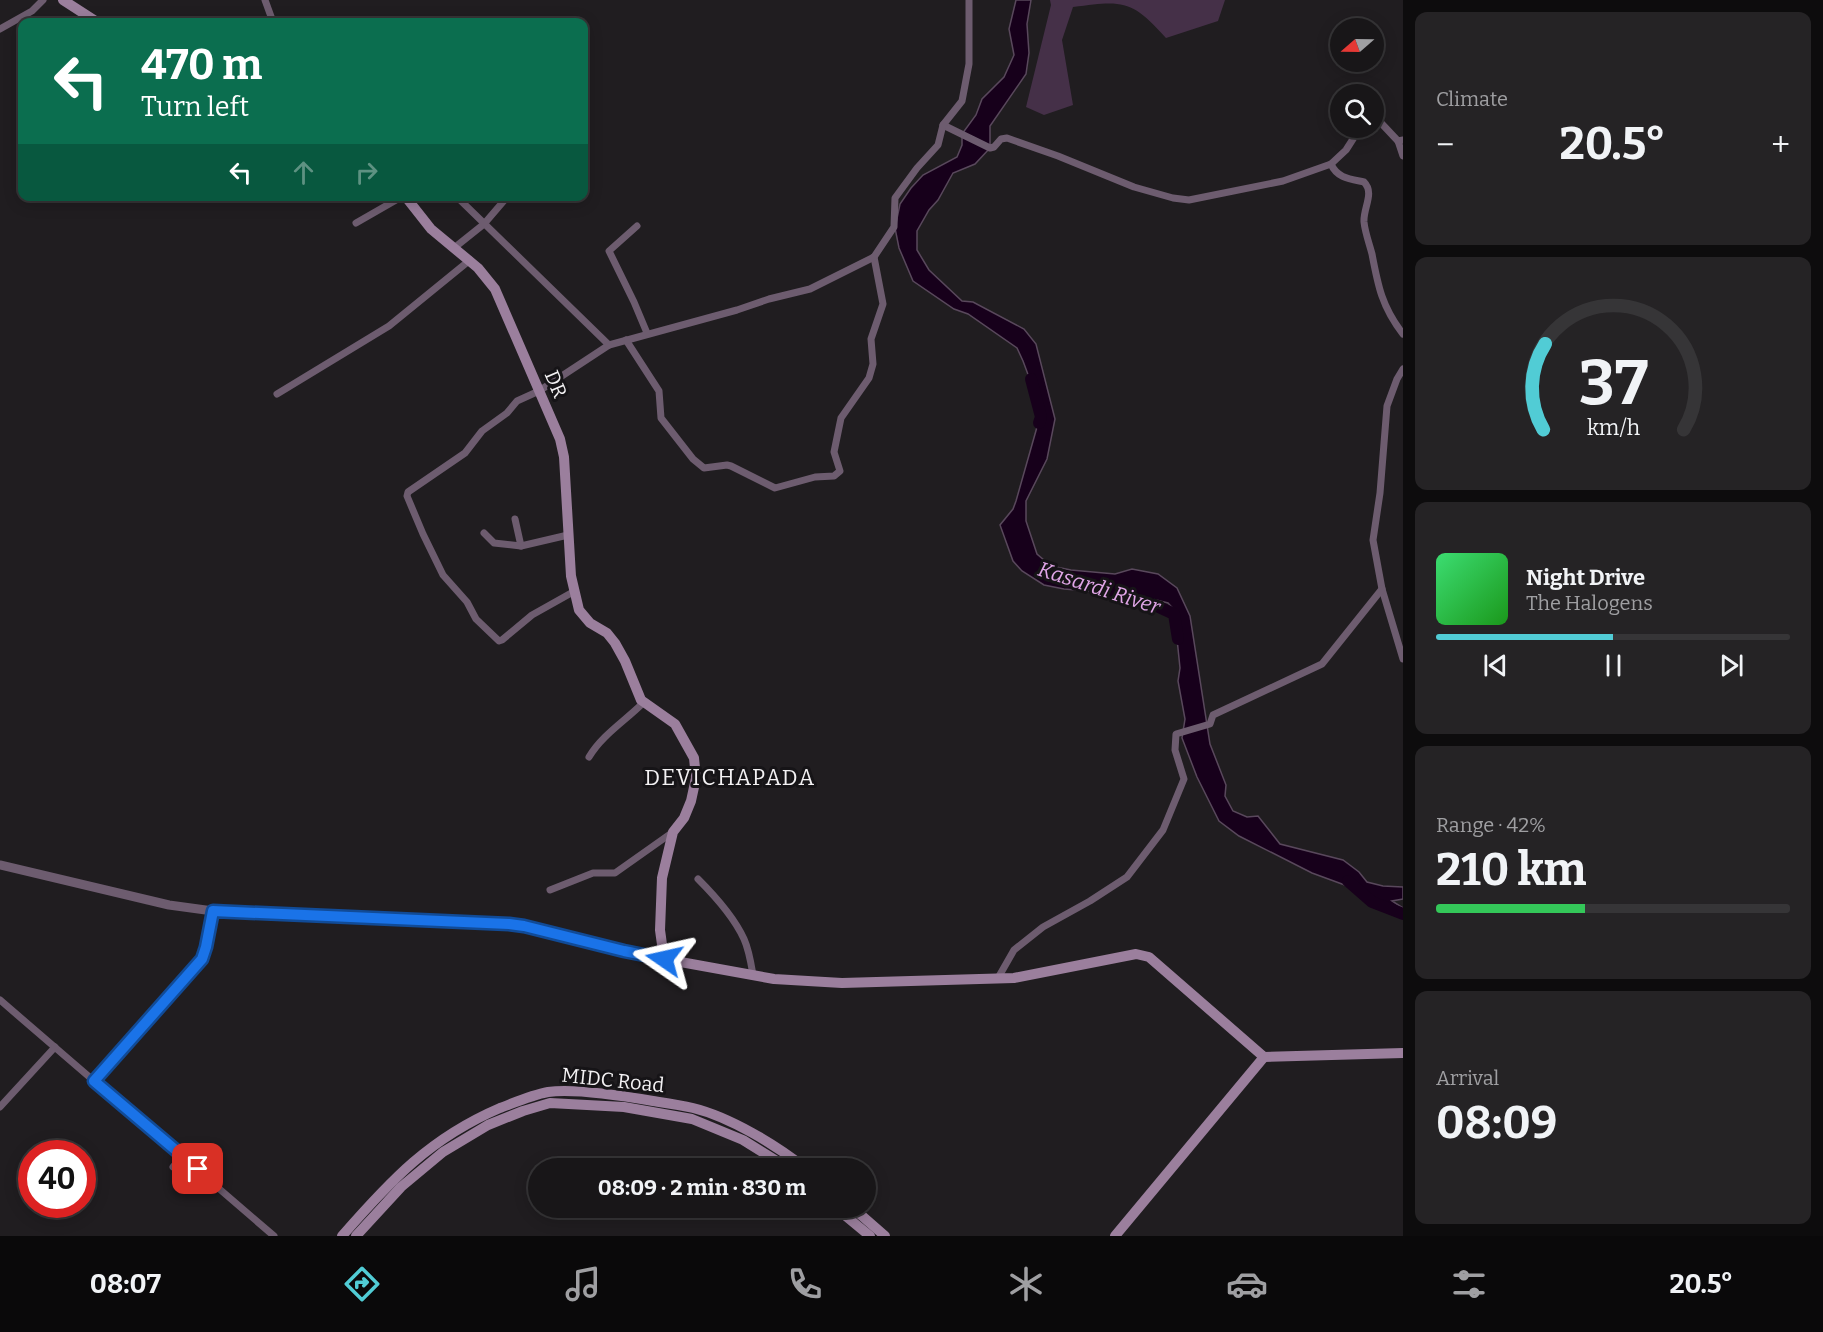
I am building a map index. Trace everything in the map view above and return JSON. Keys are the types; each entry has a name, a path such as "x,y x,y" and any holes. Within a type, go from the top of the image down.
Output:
{"main road":[{"path":"63,0 91,18"},
{"name":"DR","path":"408,201 431,229 470,260 495,289 560,439 564,457 573,592 579,610 590,623 607,633 615,643 643,703"},
{"path":"643,703 675,724 694,758 696,778 691,801 684,818 673,832 662,878 660,930 664,959 774,979 842,983 1014,978 1136,954 1149,957 1264,1057 1403,1053"},
{"path":"1115,1236 1264,1057"},
{"name":"MIDC Road","path":"342,1236 394,1179 437,1143 483,1115 519,1100 549,1092 625,1096 695,1109 748,1130 790,1158"},
{"name":"MIDC Road","path":"356,1236 401,1187 443,1152 488,1125 550,1103 624,1107 692,1119 743,1140 772,1158"},
{"path":"848,1218 870,1236"},
{"path":"864,1218 885,1236"}],"street":[{"path":"20,18 32,11 43,0"},
{"path":"265,0 272,18"},
{"path":"573,592 538,610 499,641 476,619 467,602 443,574 407,496 410,488 465,453 482,431 505,415 517,401 539,391 609,345 810,289 874,257 894,227 895,198 917,168 938,145 943,125 962,101 969,64 969,0"},
{"path":"0,29 18,19"},
{"path":"943,125 990,148 994,148 1001,139 1007,138 1134,187 1173,198 1190,200 1283,181 1331,164 1346,150 1354,138"},
{"path":"1384,126 1400,140 1403,156"},
{"path":"1331,164 1340,176 1364,182 1367,185 1369,194 1364,223 1376,280 1390,318 1403,334"},
{"path":"356,223 395,201"},
{"path":"461,201 609,345"},
{"path":"454,248 484,225 504,201"},
{"path":"637,226 609,251 634,302 646,333"},
{"path":"626,340 659,391 660,413 664,423 700,466 708,468 727,465 775,488 815,477 834,476 840,471 834,452 841,418 872,371 871,339 883,304 874,257"},
{"path":"277,394 389,326 470,260"},
{"path":"1402,654 1382,589 1373,540 1387,406 1403,369"},
{"path":"515,519 521,546"},
{"path":"484,533 494,543 521,546 568,535"},
{"path":"998,978 1014,950 1043,927 1127,877 1163,830 1184,779 1175,750 1176,734 1210,724 1213,715 1322,664 1382,589"},
{"path":"589,757 602,740 643,703"},
{"path":"550,890 593,873 615,873 673,832"},
{"path":"0,865 169,904 213,911 495,922 524,926 664,959"},
{"path":"698,879 711,892 738,928 748,950 753,975"},
{"path":"94,1081 202,959 213,911"},
{"path":"0,1000 274,1236"},
{"path":"0,1107 55,1047"},
{"path":"173,1167 182,1156"}],"shaded area":[{"path":"1050,0 1225,0 1218,21 1166,38 1144,16 1126,6 1104,4 1073,7 1062,40 1073,105 1044,115 1026,107 1051,5"}],"water":[{"path":"1016,0 1031,0 1027,24 1029,53 1026,74 990,126 990,148 975,164 953,173 938,200 929,210 917,231 917,250 929,270 962,301 973,302 1024,329 1036,344 1055,419 1047,459 1026,501 1026,521 1037,554 1051,566 1071,570 1115,574 1132,569 1158,574 1177,588 1190,616 1210,744 1226,785 1225,796 1233,811 1247,817 1258,816 1280,844 1343,860 1359,872 1367,882 1403,887 1403,899 1392,901 1403,908 1403,916 1361,891 1312,873 1239,836 1219,821 1197,777 1182,738 1185,719 1178,681 1180,668 1176,629 1177,613 1168,603 1114,593 1044,585 1022,571 1013,561 1000,525 1013,509 1016,501 1037,427 1039,404 1017,348 968,314 954,309 913,281 899,248 895,228 900,204 911,188 923,175 957,157 962,145 962,134 976,115 982,99 1004,77 1014,55 1009,29"}],"waterway":[{"name":"Kasardi River","path":"1031,379 1041,417 1039,423"},
{"name":"Kasardi River","path":"1099,588 1148,602 1174,614 1178,639"},
{"name":"Kasardi River","path":"1348,881 1372,902 1403,914"}],"district":[{"name":"DEVICHAPADA","path":"730,777"}],"route":[{"path":"198,1169 94,1081 202,959 213,911 495,922 524,926 664,959"}]}
